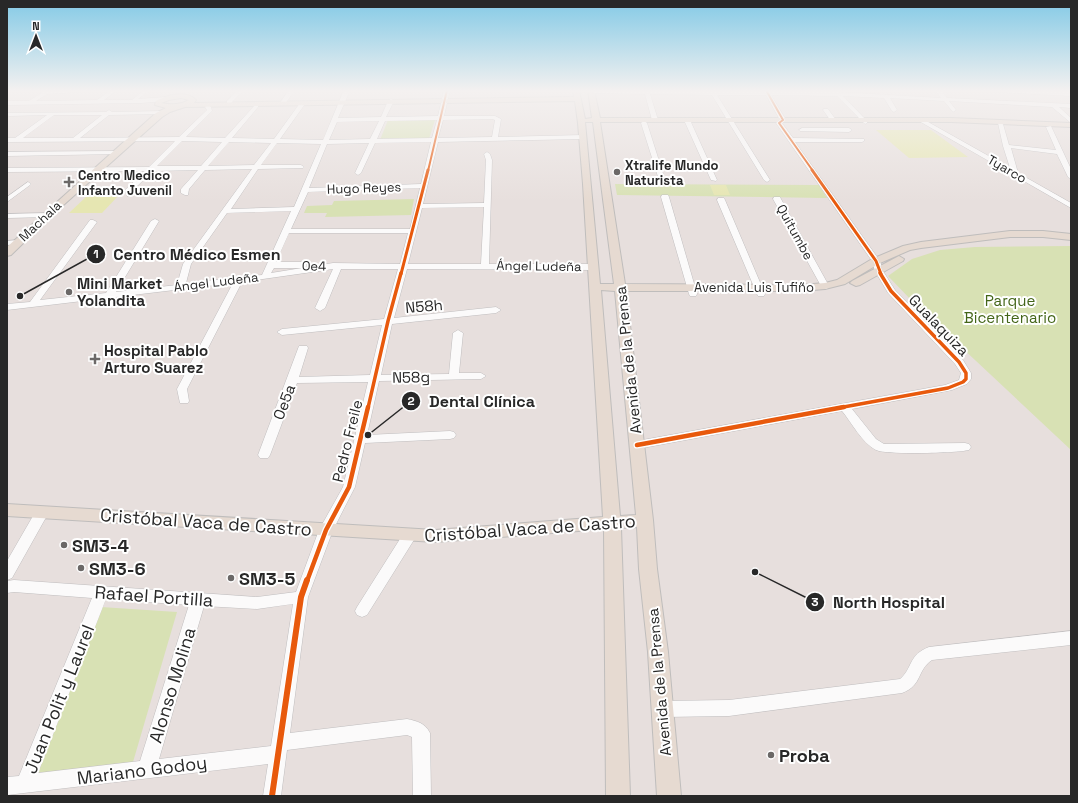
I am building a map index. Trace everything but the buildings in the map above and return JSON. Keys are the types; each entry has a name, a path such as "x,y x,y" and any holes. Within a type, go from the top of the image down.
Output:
{"main road":[{"name":"Machala","path":"7,253 143,127"},
{"name":"Avenida de la Prensa","path":"582,127 596,290 612,523 618,796"},
{"name":"Avenida de la Prensa","path":"598,127 620,290 645,520 648,569 655,618 669,796"},
{"name":"Avenida Luis Tufiño","path":"760,291 825,286 841,282 877,266 896,260 911,251 934,242 1028,234 1071,237"},
{"name":"Avenida Luis Tufiño","path":"911,251 1016,239 1071,241"},
{"name":"Avenida Luis Tufiño","path":"596,290 760,291 804,294 844,288 877,266"},
{"name":"Cristóbal Vaca de Castro","path":"7,510 435,536 645,520"}],"street":[{"path":"7,146 32,127"},
{"path":"75,139 89,127"},
{"path":"130,194 129,190 193,127"},
{"path":"185,193 185,189 238,127"},
{"path":"180,287 187,264 285,127"},
{"path":"265,277 332,127"},
{"path":"358,173 379,127"},
{"name":"Pedro Freile","path":"272,796 301,597 326,530 349,487 374,378 413,231 437,127"},
{"path":"496,139 497,127"},
{"path":"645,127 663,183"},
{"path":"691,127 714,180"},
{"path":"735,127 767,180"},
{"name":"Gualaquiza","path":"637,445 948,388 963,382 967,376 959,362 891,291 877,266 784,127"},
{"name":"Tyarco","path":"934,127 1071,206"},
{"path":"1001,127 1015,174"},
{"path":"1049,127 1071,177"},
{"path":"802,130 849,130"},
{"path":"7,140 133,138 372,142 583,137"},
{"path":"792,140 862,140"},
{"path":"1006,146 1061,152"},
{"path":"7,154 116,153"},
{"path":"485,266 489,160 487,154"},
{"path":"7,170 301,167"},
{"path":"9,197 28,184"},
{"name":"Hugo Reyes","path":"305,190 423,186"},
{"path":"665,197 693,291"},
{"name":"Quitumbe","path":"777,199 825,286"},
{"path":"721,200 760,291"},
{"path":"1062,201 1071,202"},
{"path":"418,206 488,205"},
{"path":"224,211 296,209"},
{"path":"7,216 47,215"},
{"path":"109,295 156,221"},
{"path":"33,304 93,222"},
{"path":"286,231 413,231"},
{"path":"7,242 18,242"},
{"name":"Oe4","path":"270,265 336,266"},
{"path":"320,308 336,266"},
{"name":"Ángel Ludeña","path":"7,307 265,277 336,266 593,266"},
{"path":"184,401 182,389 239,280"},
{"name":"N58h","path":"282,332 496,310"},
{"path":"454,376 458,333"},
{"name":"Oe5a","path":"264,455 293,380 303,348"},
{"name":"N58g","path":"293,380 481,376"},
{"path":"845,407 872,442 881,448 965,447"},
{"path":"361,439 450,435"},
{"path":"7,574 42,512"},
{"path":"362,611 410,535"},
{"name":"Rafael Portilla","path":"7,587 14,586 258,603 301,597"},
{"name":"Juan Polit y Laurel","path":"25,784 102,593"},
{"name":"Alonso Molina","path":"147,769 198,600"},
{"path":"662,709 728,708 902,686 907,684 910,680 918,662 922,657 930,654 1071,638"},
{"name":"Mariano Godoy","path":"7,786 147,769 407,727 416,729 421,733 422,796"}],"green space":[{"path":"385,127 433,127 429,139 380,140"},
{"path":"876,130 931,130 968,157 909,158"},
{"path":"615,184 819,185 827,198 617,195"},
{"path":"710,185 726,185 730,195 714,195"},
{"path":"120,194 102,213 69,213 88,195"},
{"path":"414,199 411,215 325,217 327,213 304,213 307,206 332,205 334,201"},
{"name":"Parque Bicentenario","path":"1071,246 1071,450 913,302 888,276 912,259 940,250 975,247"},
{"path":"101,607 177,612 133,762 37,775"}],"cycle path":[{"path":"272,796 301,597 326,530 349,487 388,321 413,231 438,127"},
{"path":"637,445 948,388 963,382 966,379 966,373 959,362 891,291 879,271 876,261 782,127"}],"place":[{"name":"Xtralife Mundo Naturista","path":"617,172"},
{"name":"Centro Medico Infanto Juvenil","path":"69,182"},
{"name":"Mini Market Yolandita","path":"69,292"},
{"name":"Centro Médico Esmen","path":"20,296"},
{"name":"Hospital Pablo Arturo Suarez","path":"95,359"},
{"name":"Dental Clínica","path":"368,435"},
{"name":"SM3-4","path":"64,545"},
{"name":"SM3-6","path":"81,568"},
{"name":"North Hospital","path":"755,572"},
{"name":"SM3-5","path":"231,578"},
{"name":"Proba","path":"771,755"}]}
